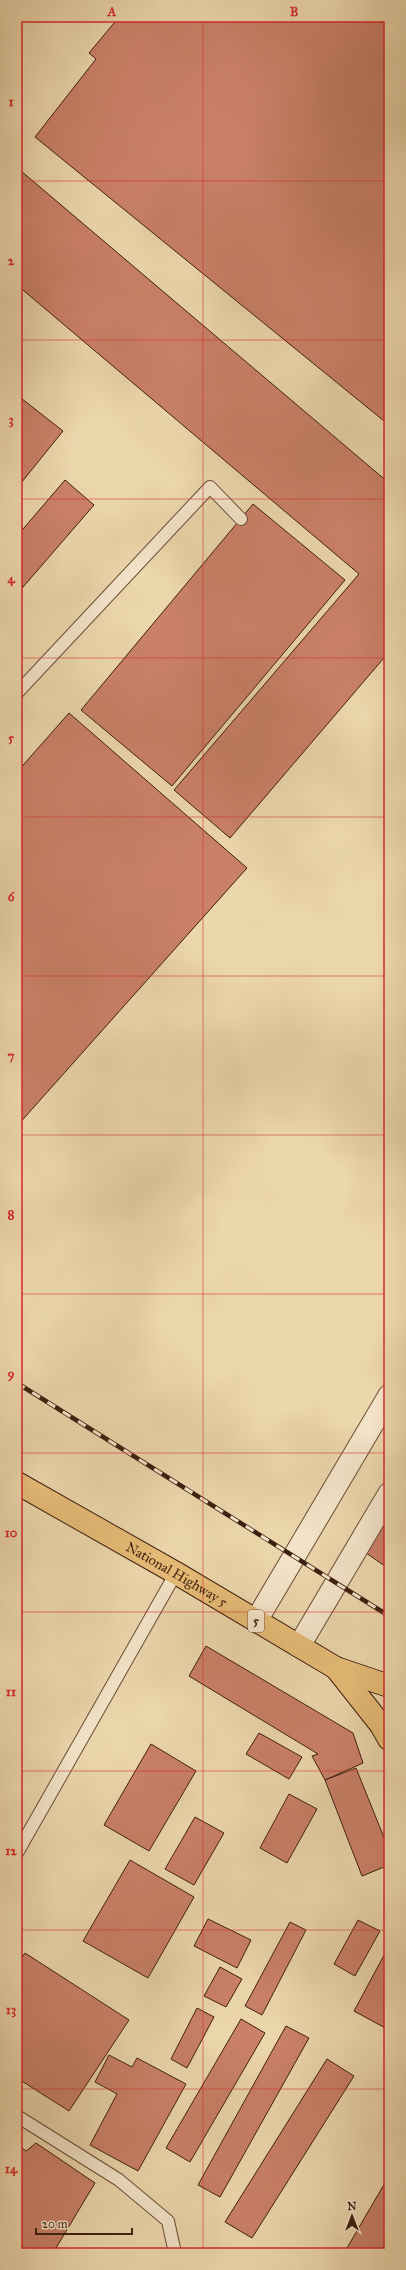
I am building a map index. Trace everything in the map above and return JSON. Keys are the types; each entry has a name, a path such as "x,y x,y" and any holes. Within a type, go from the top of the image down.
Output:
{"highway":[{"name":"National Highway 5","path":"17,1483 176,1573 336,1668 389,1686"},
{"name":"National Highway 5","path":"336,1668 381,1725 389,1739"}],"street":[{"path":"256,1621 389,1396"},
{"path":"299,1646 389,1494"}],"lane":[{"path":"17,692 210,487 241,519"},
{"path":"17,1853 176,1573"},
{"path":"17,2116 119,2180 168,2221 175,2253"}],"building":[{"path":"119,17 389,17 389,425 35,137 96,59 89,53"},
{"path":"21,171 389,483 389,652 230,838 174,790 359,574 17,285 17,175"},
{"path":"17,395 63,431 17,488"},
{"path":"65,480 94,505 17,594 17,536"},
{"path":"253,504 345,580 172,786 81,710"},
{"path":"69,713 247,868 17,1126 17,772"},
{"path":"389,1511 389,1569 362,1550"},
{"path":"206,1646 353,1733 363,1763 325,1780 312,1756 318,1754 189,1676"},
{"path":"259,1733 302,1757 289,1779 246,1754"},
{"path":"151,1744 196,1771 149,1851 104,1825"},
{"path":"356,1768 389,1850 389,1865 362,1876 325,1780"},
{"path":"289,1794 317,1809 287,1863 260,1848"},
{"path":"195,1817 224,1833 194,1885 165,1869"},
{"path":"130,1860 194,1897 148,1978 83,1941"},
{"path":"208,1919 251,1940 237,1968 194,1946"},
{"path":"358,1920 380,1931 355,1976 334,1964"},
{"path":"290,1922 306,1930 262,2015 245,2006"},
{"path":"389,1946 389,2030 354,2011"},
{"path":"25,1953 129,2020 69,2111 17,2078 17,1965"},
{"path":"220,1967 242,1979 226,2007 204,1996"},
{"path":"197,2008 214,2017 187,2068 171,2059"},
{"path":"241,2019 265,2033 190,2162 166,2148"},
{"path":"286,2026 309,2038 220,2197 198,2185"},
{"path":"109,2055 132,2067 137,2058 186,2084 138,2171 90,2145 117,2094 95,2082"},
{"path":"327,2059 354,2076 252,2238 225,2222"},
{"path":"36,2143 95,2183 53,2253 17,2253 17,2144 26,2151"},
{"path":"389,2176 389,2253 344,2253"}],"railway":[{"path":"17,1383 389,1616"}]}
